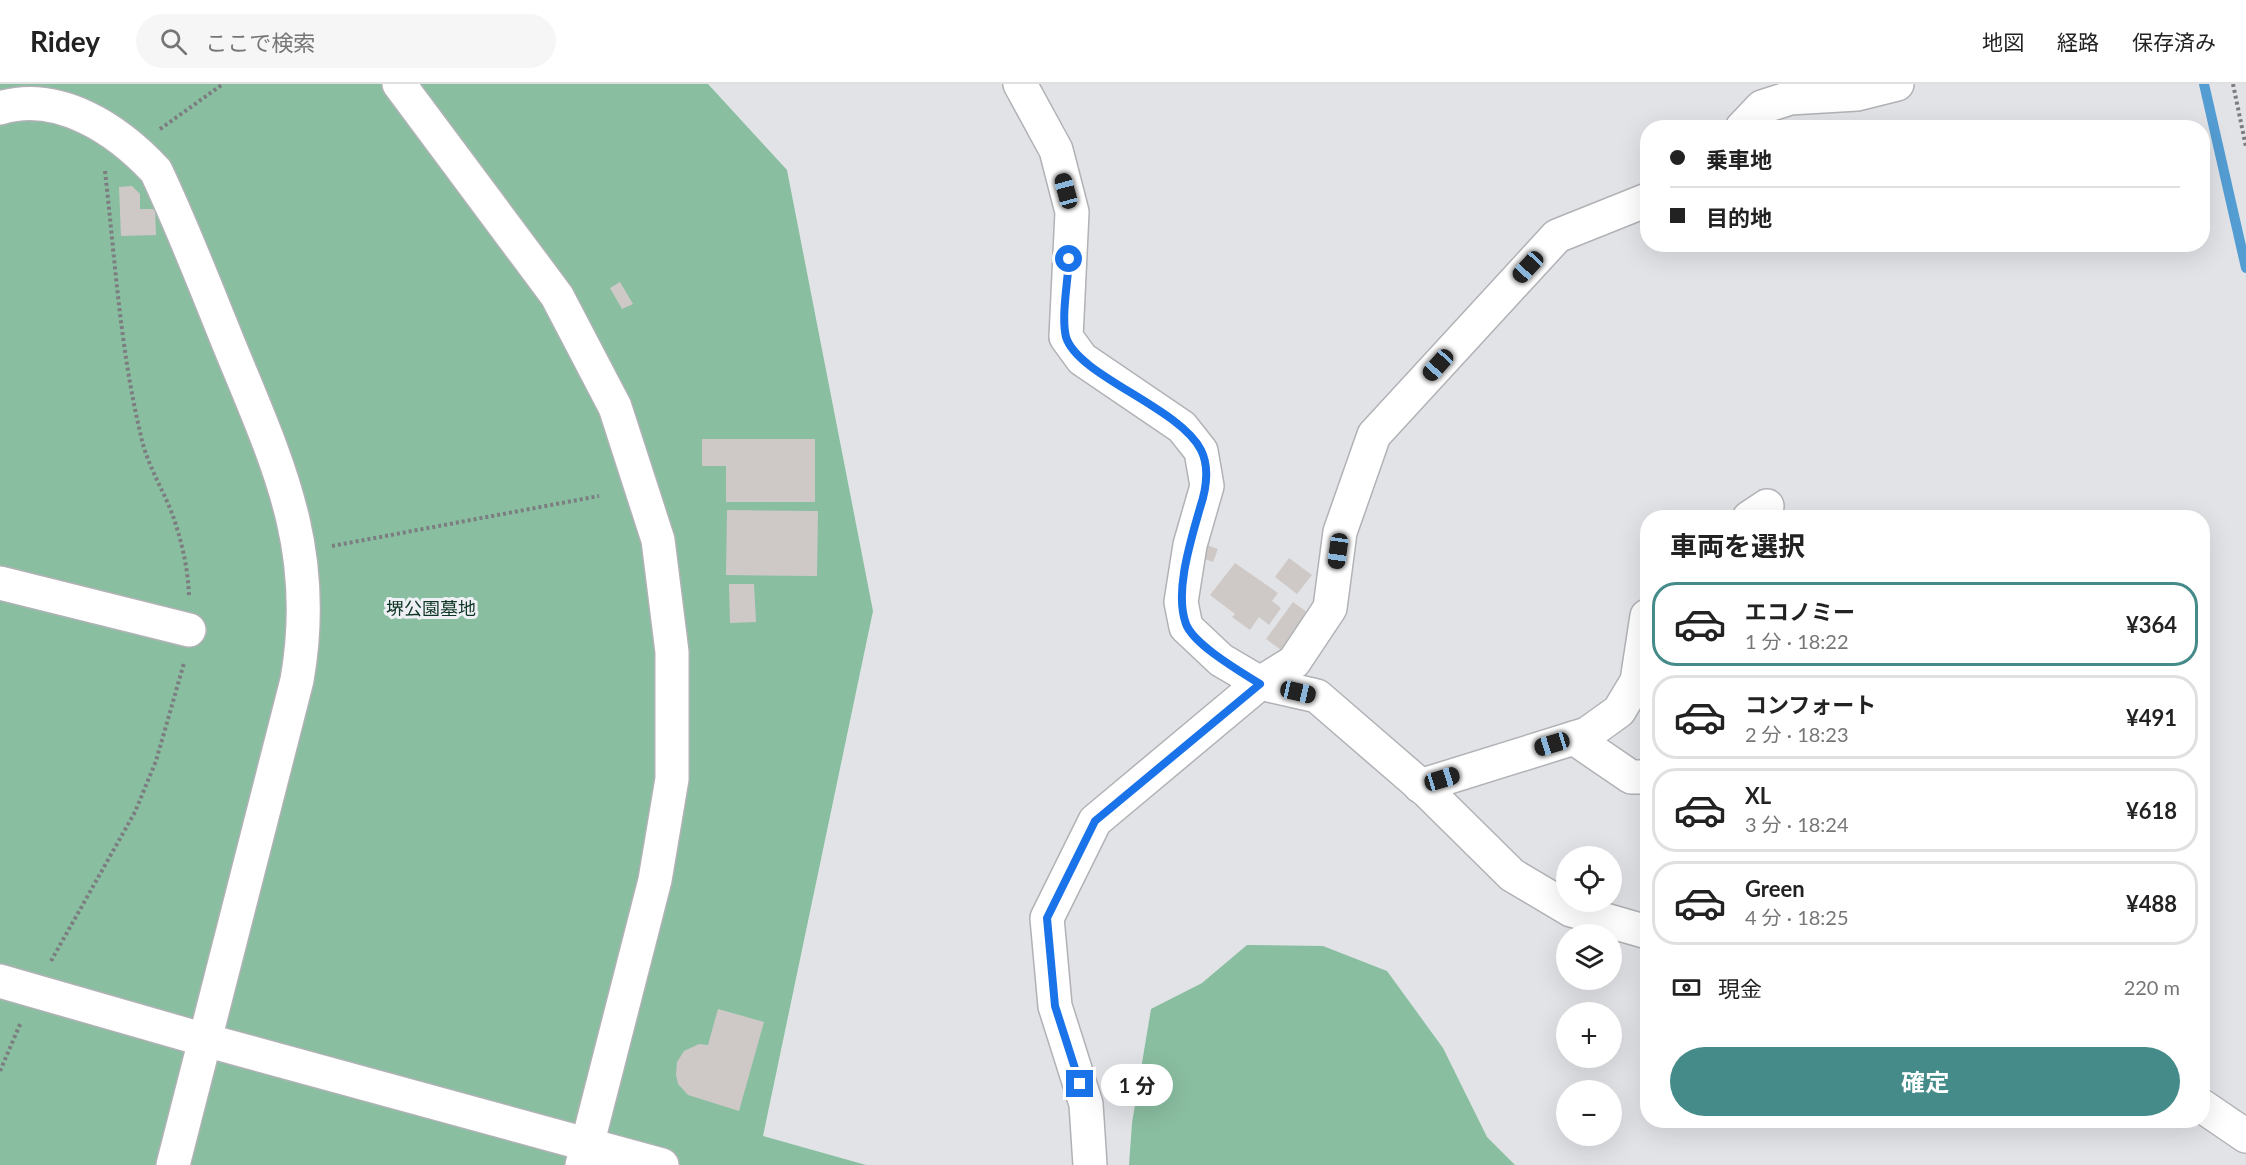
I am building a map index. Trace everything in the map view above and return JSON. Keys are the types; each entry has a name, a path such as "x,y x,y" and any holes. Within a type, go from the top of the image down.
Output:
{"street":[{"path":"399,84 557,296 615,407 658,540 672,652 672,779 655,880 585,1155"},
{"path":"1020,84 1056,150 1072,212 1066,337 1082,359 1182,427 1201,451 1207,486 1190,545 1181,602 1186,627 1221,660 1260,684 1317,696 1420,786 1512,875 1571,910 1640,930"},
{"path":"1750,120 1762,107 1790,98 1857,94 1897,84"},
{"path":"0,108 44,105 80,114 135,148 156,171 280,468 301,551 305,610 304,638 297,680 174,1165"},
{"path":"1090,1165 1086,1104 1055,1006 1047,918 1095,821 1260,684 1294,662 1330,608 1340,532 1374,435 1557,236 1640,204"},
{"path":"0,583 189,630"},
{"path":"1420,786 1587,734 1619,711 1636,681 1640,657"},
{"path":"1574,738 1631,777 1640,777"},
{"path":"0,981 205,1040 585,1155 662,1165"},
{"path":"2210,1111 2246,1136"}],"path":[{"path":"135,148 223,84"},
{"path":"2233,84 2246,147"},
{"path":"301,551 599,496"}],"green space":[{"name":"堺公園墓地","path":"0,84 708,84 787,170 873,611 763,1136 866,1165 0,1165"},
{"path":"1247,945 1323,946 1387,971 1443,1048 1487,1137 1515,1165 1129,1165 1132,1123 1151,1009 1202,983"}],"building":[{"path":"132,186 140,194 140,209 155,209 156,235 121,236 119,187"},
{"path":"620,282 633,304 622,309 610,288"},
{"path":"702,439 815,439 815,502 726,502 726,466 702,466"},
{"path":"727,510 818,511 817,576 726,575"},
{"path":"1204,544 1218,549 1213,562 1199,557"},
{"path":"1289,558 1312,575 1297,594 1275,577"},
{"path":"1235,563 1278,593 1272,601 1281,608 1269,625 1259,617 1250,630 1232,617 1235,614 1210,595"},
{"path":"729,584 754,584 756,622 730,623"},
{"path":"1293,602 1311,615 1284,652 1266,639"},
{"path":"718,1009 764,1022 739,1111 688,1095 678,1084 676,1075 677,1062 684,1051 699,1044 708,1045"}],"waterway":[{"path":"2204,84 2246,268"}],"route":[{"path":"1069,259 1066,337 1082,359 1182,427 1201,451 1207,486 1190,545 1181,602 1186,627 1221,660 1260,684 1095,821 1047,918 1055,1006 1080,1084"}]}
